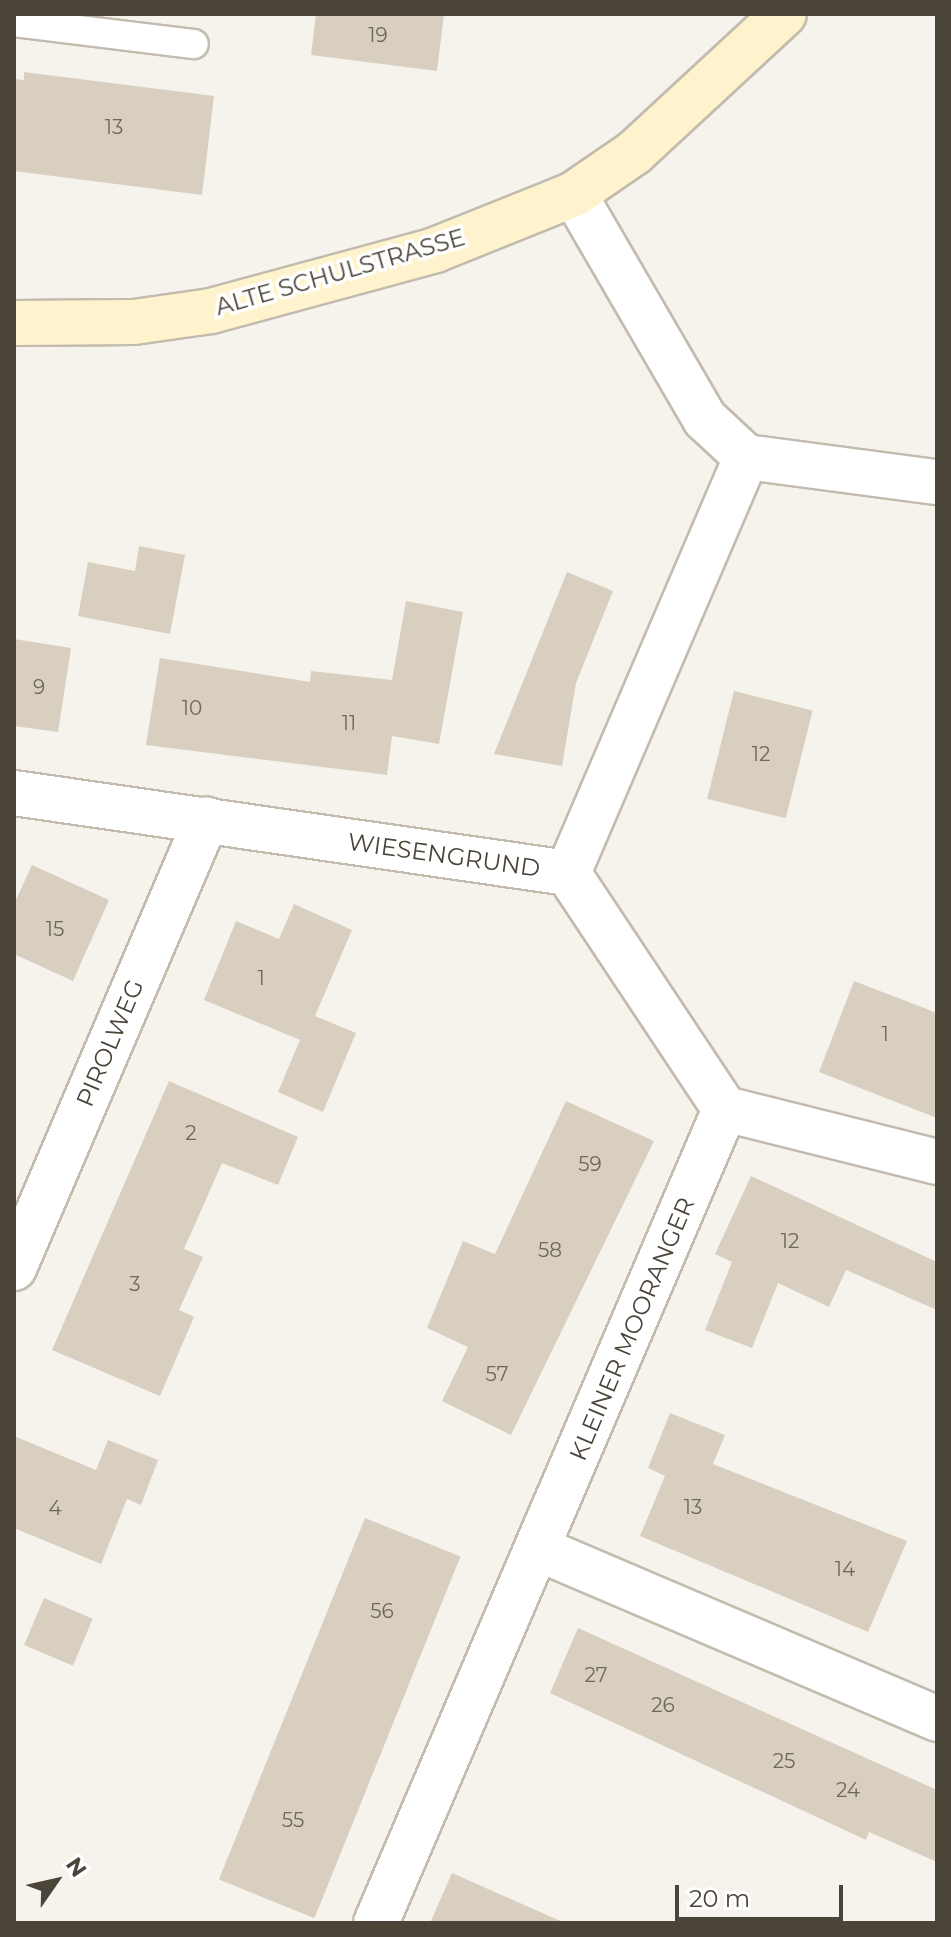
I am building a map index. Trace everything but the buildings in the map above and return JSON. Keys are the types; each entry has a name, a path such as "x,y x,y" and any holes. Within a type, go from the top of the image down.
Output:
{"street":[{"name":"ALTE SCHULSTRASSE","path":"14,323 134,322 211,311 435,250 574,194 635,152 784,14"},
{"path":"574,194 705,419 746,457 937,482"},
{"name":"WIESENGRUND","path":"14,793 568,873 746,457"},
{"name":"PIROLWEG","path":"14,1268 206,819"},
{"path":"568,873 725,1109 937,1162"},
{"name":"KLEINER MOORANGER","path":"376,1923 539,1549 725,1109"},
{"path":"539,1549 937,1719"}],"lane":[{"path":"14,22 194,44"}]}
